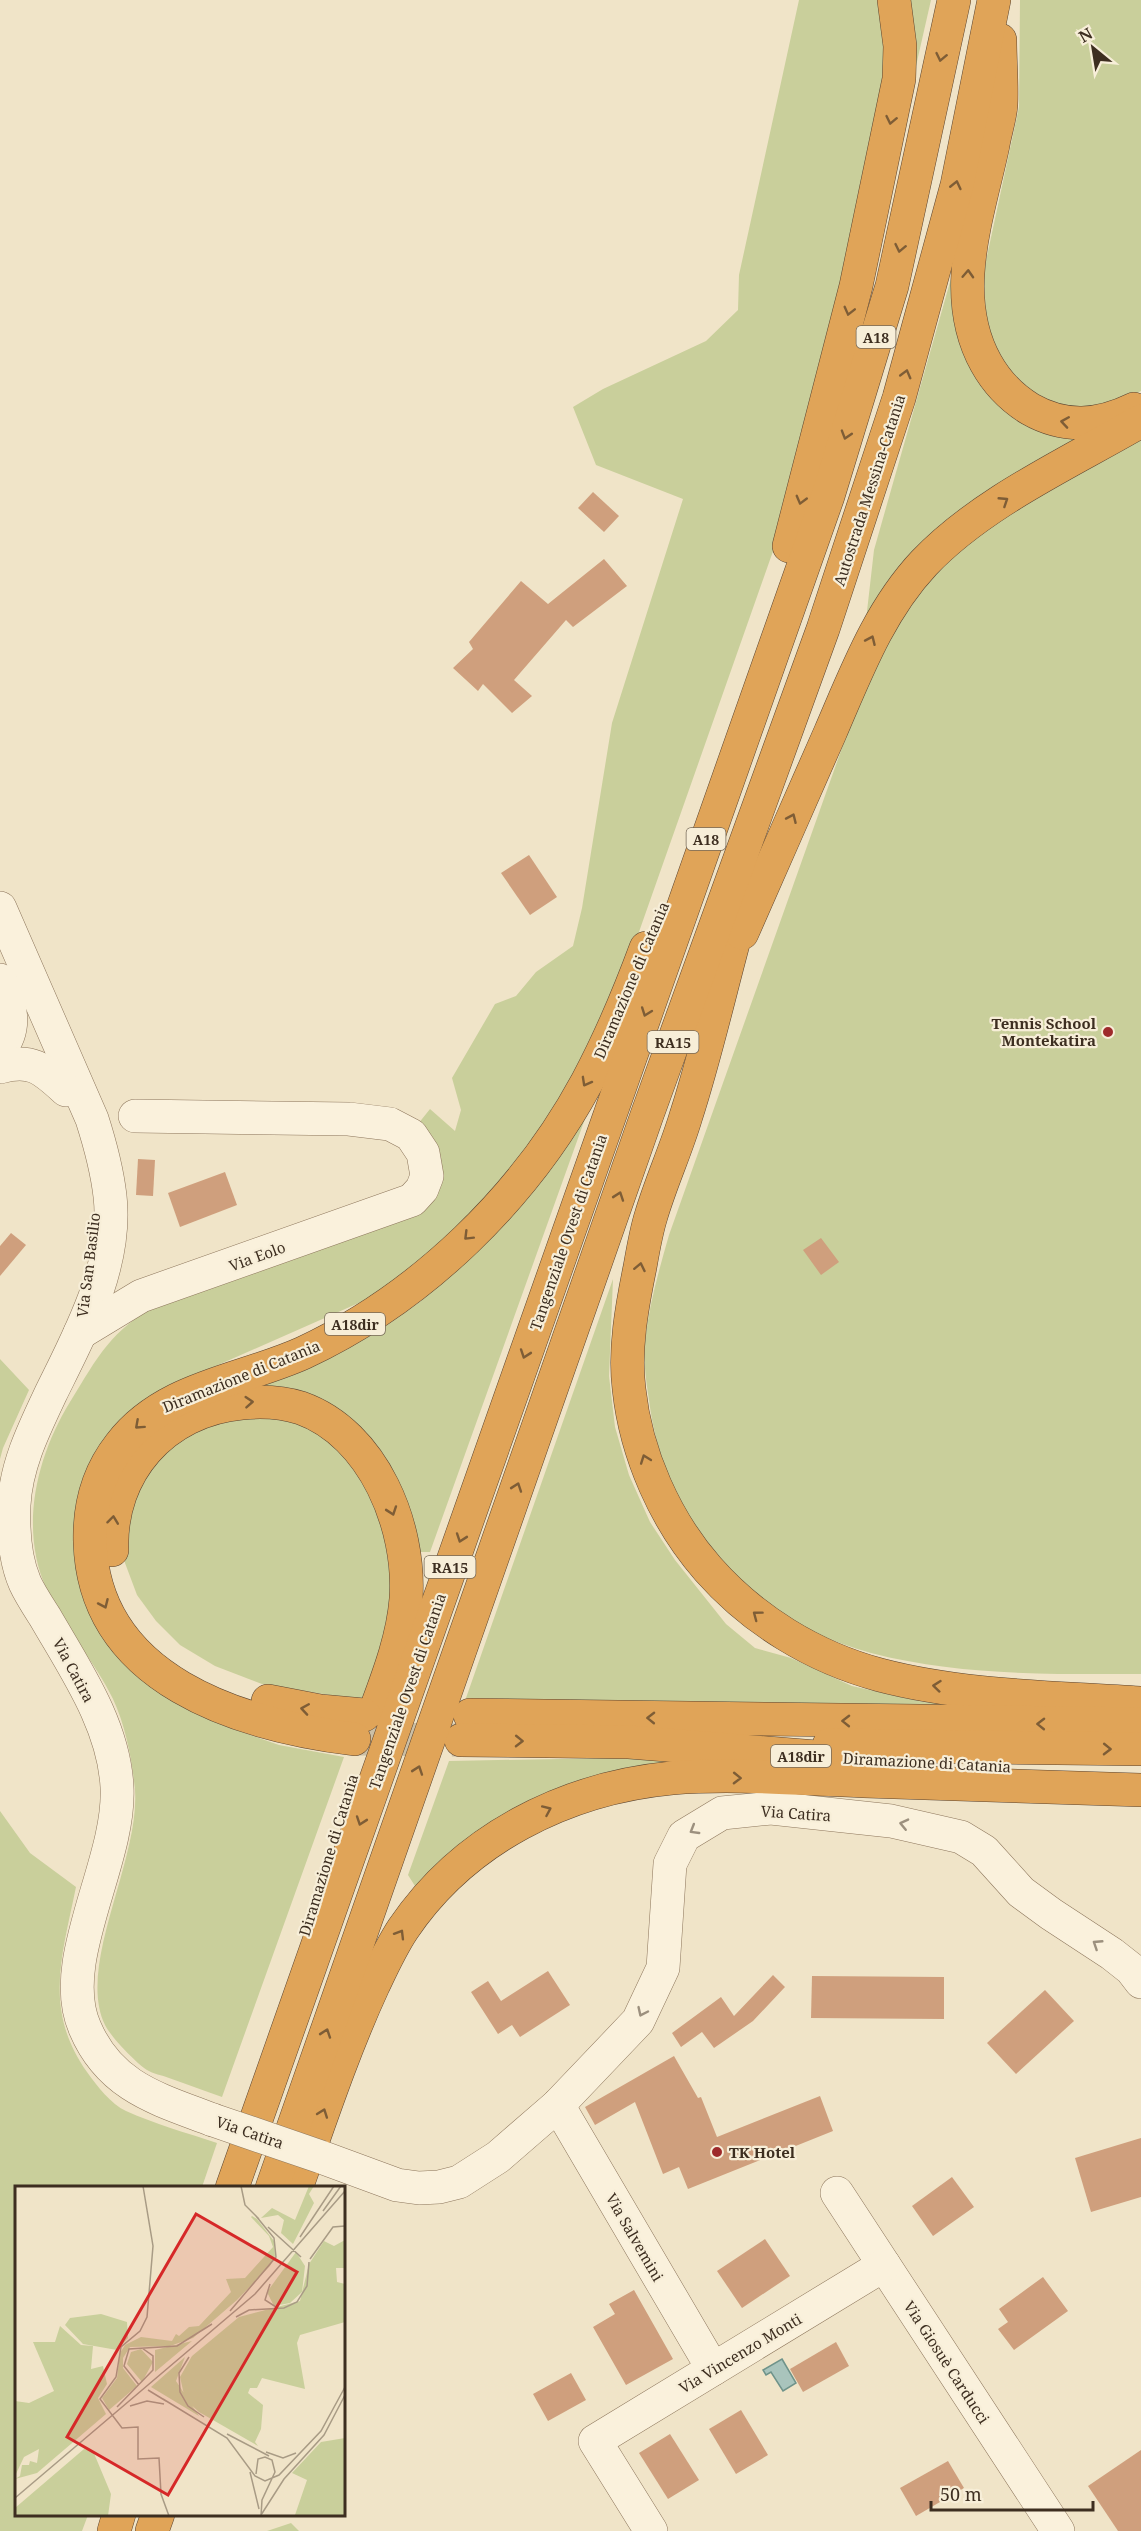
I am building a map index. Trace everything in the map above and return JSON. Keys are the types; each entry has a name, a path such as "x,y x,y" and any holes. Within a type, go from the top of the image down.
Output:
{"highway":[{"path":"767,666 779,583 856,286 899,80 900,46 894,0"},
{"name":"A18","path":"666,957 828,496 892,286 954,0"},
{"name":"Autostrada Messina-Catania","path":"711,972 900,398 957,185 994,0"},
{"path":"999,0 1001,106 968,260 967,298 974,335 981,353 999,381 1017,400 1042,416 1059,422 1100,423 1141,405"},
{"path":"1141,421 998,505 962,530 925,562 875,632 711,972 687,1116 650,1217 629,1329 628,1388 640,1444 651,1474 693,1552 712,1574 752,1612 778,1630 810,1648 847,1664 924,1685 995,1693 1141,1703"},
{"name":"Diramazione di Catania","path":"279,2054 306,1914 388,1676 402,1627 406,1599 403,1547 389,1501 378,1479 352,1443 335,1427 301,1408 256,1402 212,1408 173,1427 142,1454 130,1473 114,1511 112,1533 116,1572 129,1605 141,1623 168,1653 188,1668 236,1692 359,1727 282,1728 227,1711 177,1685 138,1653 109,1616 94,1576 90,1528 92,1507 99,1483 119,1446 151,1414 201,1389 302,1354 340,1334 417,1282 452,1253 507,1196 555,1132 586,1084 638,970 693,823 747,722"},
{"name":"Tangenziale Ovest di Catania","path":"232,2186 666,957"},
{"name":"RA15","path":"272,2186 646,1115 711,972"},
{"path":"1090,1724 1141,1719"},
{"name":"Diramazione di Catania","path":"1141,1724 465,1727 858,1760 1141,1771"},
{"path":"629,1742 1141,1749"},
{"path":"296,2186 365,2003 401,1932 419,1906 460,1864 527,1819 584,1796 621,1786 674,1778 774,1778 1141,1790"},
{"path":"114,2531 118,2516"},
{"path":"152,2531 157,2516"}],"street":[{"name":"Via San Basilio","path":"0,908 58,1036 92,1119 102,1152 110,1199 108,1237 103,1274 80,1333"},
{"name":"Via San Basilio","path":"0,943 66,1090 88,1153 95,1200 80,1333"},
{"path":"0,980 11,1011 11,1025 7,1041 0,1049"},
{"path":"0,1067 20,1062 35,1066 50,1075 66,1090"},
{"name":"Via Eolo","path":"80,1333 141,1296 412,1200 422,1189 427,1176 423,1153 411,1135 390,1124 349,1119 135,1116"},
{"name":"Via Catira","path":"80,1333 37,1423 20,1465 14,1503 15,1541 24,1581 94,1707 108,1738 117,1785 116,1827 77,1968 76,2002 98,2052 115,2073 145,2094 397,2185 439,2187 459,2182 478,2172 558,2105 638,2021 663,1968 670,1864 684,1836 722,1813 771,1808 891,1821 961,1837 984,1851 1021,1892 1112,1954 1131,1969 1141,1982"},
{"name":"Via Salvemini","path":"558,2105 713,2369"},
{"name":"Via Giosuè Carducci","path":"837,2193 1058,2531"},
{"name":"Via Vincenzo Monti","path":"651,2531 595,2441 884,2265"}],"green space":[{"path":"799,0 880,0 886,34 885,88 849,255 778,537 621,983 580,1073 540,1133 478,1208 425,1259 370,1298 166,1388 76,1547 184,1707 225,1726 279,1745 344,1757 222,2097 147,2070 124,2049 105,2025 98,2001 98,1973 103,1943 134,1818 134,1779 125,1732 118,1710 106,1685 54,1604 39,1567 34,1543 33,1519 40,1470 58,1423 98,1357 117,1334 143,1313 160,1303 406,1214 418,1124 430,1109 455,1131 461,1110 452,1078 495,1004 516,996 536,972 573,946 582,908 612,723 683,499 596,465 573,407 603,389 706,341 738,310 739,275"},
{"path":"906,0 931,0 893,167"},
{"path":"1020,0 1141,0 1141,391 1115,405 1086,412 1034,398 994,352 986,323 984,270 1019,107"},
{"path":"952,275 959,320 1080,444 866,620 874,550"},
{"path":"1141,437 1141,1674 1005,1672 904,1661 871,1653 828,1638 788,1618 752,1592 721,1561 694,1526 673,1487 658,1445 646,1378 645,1341 649,1314 669,1235 870,669 916,587 983,530"},
{"path":"591,1102 430,1552 418,1552 389,1472 242,1389 315,1363 376,1333 421,1301 465,1262"},
{"path":"613,1279 609,1376 615,1427 629,1475 650,1522 675,1560 726,1624 755,1648 791,1658 852,1686 923,1702 1015,1712 466,1698"},
{"path":"0,1359 29,1390 0,1459"},
{"path":"266,1414 304,1423 334,1443 361,1472 380,1508 393,1592 387,1633 366,1701 262,1684 215,1666 180,1645 156,1621 137,1595 125,1563 122,1535 145,1469 195,1427"},
{"path":"665,1757 745,1762 565,1787 500,1816 448,1854 415,1886 408,1875 449,1761"},
{"path":"0,1811 30,1853 76,1887 62,1960 60,2004 73,2049 87,2072 100,2089 120,2108 217,2143 202,2186 15,2186 15,2516 88,2516 82,2531 0,2531"},
{"path":"291,2523 299,2531 267,2531"}],"water":[{"path":"782,2359 796,2383 783,2391 771,2372 766,2375 763,2370"}],"building":[{"path":"593,492 619,516 604,532 578,508"},
{"path":"604,559 627,586 573,627 566,620 514,680 532,696 512,713 483,684 478,691 453,668 473,649 469,642 521,581 548,604"},
{"path":"529,855 557,897 530,915 501,873"},
{"path":"138,1159 155,1160 153,1196 136,1195"},
{"path":"225,1172 237,1205 180,1227 168,1193"},
{"path":"11,1233 26,1245 0,1276 0,1246"},
{"path":"821,1238 839,1262 821,1275 803,1250"},
{"path":"548,1971 570,2005 520,2037 512,2025 498,2034 471,1992 488,1981 501,2001"},
{"path":"773,1975 785,1987 753,2021 714,2048 702,2032 681,2047 672,2033 721,1997 734,2016"},
{"path":"812,1976 944,1977 944,2019 811,2018"},
{"path":"1045,1990 1074,2021 1016,2074 987,2043"},
{"name":"TK Hotel","path":"674,2056 698,2098 701,2097 717,2137 820,2096 833,2131 688,2189 679,2167 663,2174 635,2102 595,2125 585,2107"},
{"path":"1141,2138 1141,2197 1091,2212 1075,2158"},
{"path":"952,2177 974,2207 933,2236 912,2206"},
{"path":"765,2239 790,2276 742,2308 717,2271"},
{"path":"1043,2277 1068,2311 1014,2350 998,2329 1008,2322 999,2309"},
{"path":"634,2290 673,2359 626,2385 593,2327 615,2314 609,2304"},
{"path":"836,2342 849,2366 803,2392 790,2369"},
{"path":"571,2373 586,2400 548,2421 533,2394"},
{"path":"741,2410 768,2455 736,2474 709,2429"},
{"path":"670,2434 699,2480 668,2499 639,2453"},
{"path":"1141,2450 1141,2531 1118,2531 1088,2486"},
{"path":"948,2461 964,2488 916,2516 900,2488"}],"tunnel":[{"path":"354,1739 457,1740"}],"place":[{"name":"Tennis School Montekatira","path":"1108,1032"},
{"name":"TK Hotel","path":"717,2152"}]}
